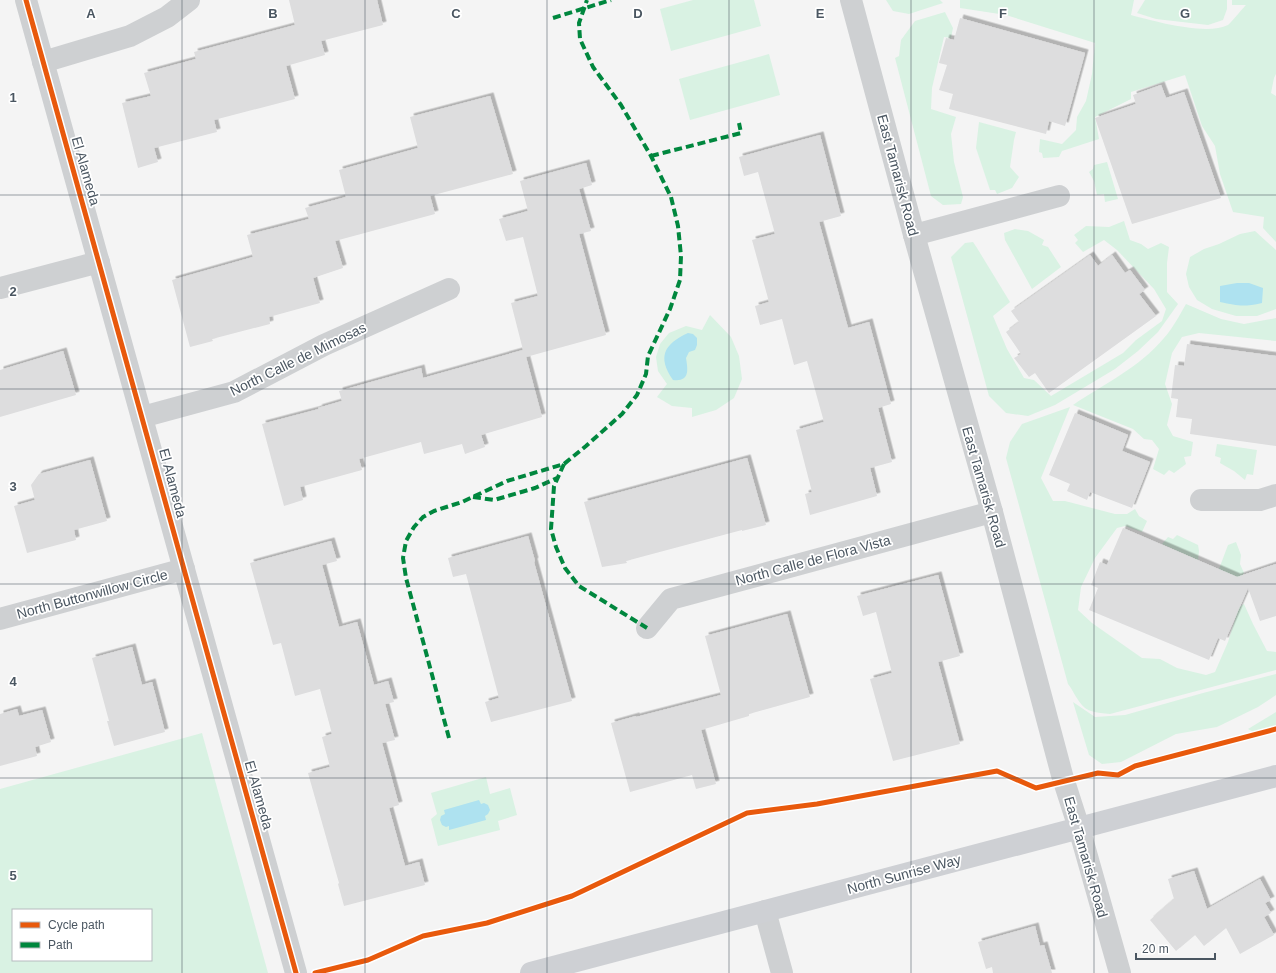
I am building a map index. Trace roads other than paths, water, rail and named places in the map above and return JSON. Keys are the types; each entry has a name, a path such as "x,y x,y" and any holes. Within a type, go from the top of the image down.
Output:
{"main road":[{"name":"North Sunrise Way","path":"531,973 1276,776"}],"street":[{"name":"El Alameda","path":"26,0 296,973"},
{"path":"43,62 130,36 167,17 188,0"},
{"name":"East Tamarisk Road","path":"852,0 914,235 992,512 1062,776 1079,828 1120,973"},
{"path":"914,235 1059,196"},
{"path":"0,288 99,262"},
{"name":"North Calle de Mimosas","path":"142,417 234,392 324,345 449,289"},
{"path":"1202,500 1260,500 1276,495"},
{"name":"North Calle de Flora Vista","path":"647,628 671,599 992,512"},
{"name":"North Buttonwillow Circle","path":"0,619 184,569"},
{"path":"765,911 782,973"}],"water":[{"path":"1237,283 1249,283 1263,288 1262,303 1241,306 1220,302 1220,286"},
{"path":"688,333 693,334 697,338 697,345 695,350 689,352 686,358 687,374 685,377 679,380 673,380 668,372 664,358 668,347 680,337"},
{"path":"479,800 481,804 484,803 488,805 490,810 485,816 486,820 449,830 449,826 446,827 442,825 440,820 441,816 445,814 444,810"}]}
